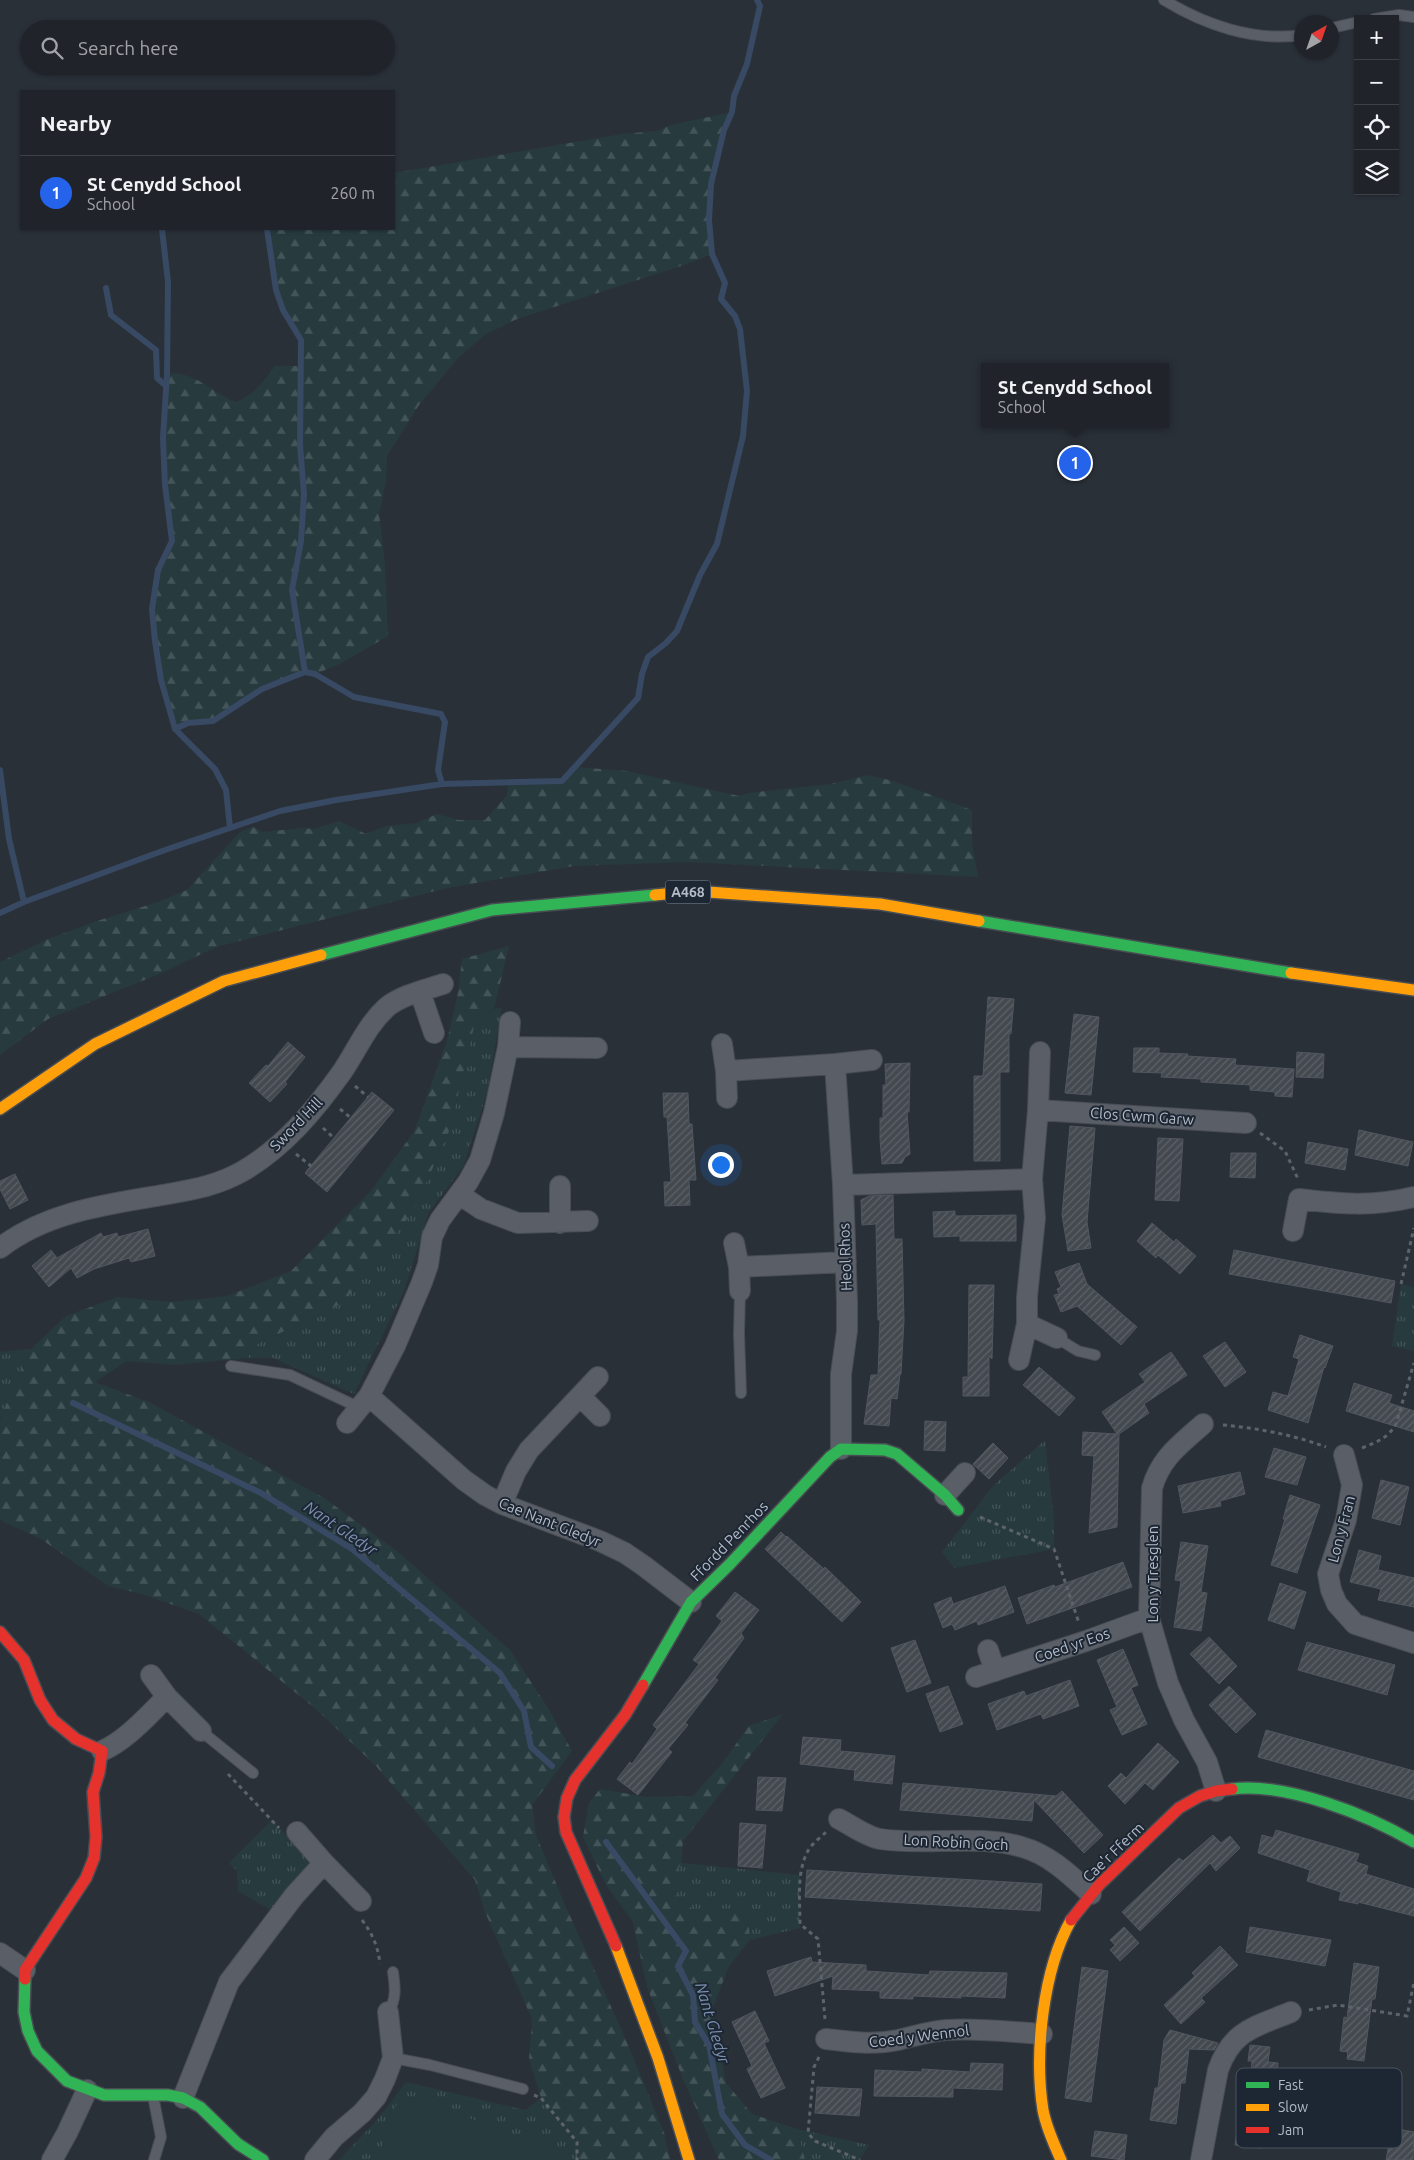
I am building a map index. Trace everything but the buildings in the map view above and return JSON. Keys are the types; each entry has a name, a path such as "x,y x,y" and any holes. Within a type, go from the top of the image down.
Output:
{"street":[{"name":"A468","path":"0,1109 95,1044 224,982 492,910 694,891 880,904 1303,975 1414,990"},
{"name":"Sword Hill","path":"0,1248 40,1223 76,1212 208,1187 244,1170 283,1142 310,1114 342,1071 379,1015 388,1006 443,984"},
{"path":"420,992 434,1033"},
{"path":"359,1409 394,1346 422,1282 428,1265 432,1237 440,1220 460,1194 480,1160 494,1113 508,1047 510,1022"},
{"path":"722,1044 727,1098"},
{"path":"508,1047 597,1048"},
{"path":"1019,1360 1027,1324 1027,1297 1035,1218 1032,1179 1038,1110 1040,1052"},
{"path":"726,1071 872,1060"},
{"name":"Heol Rhos","path":"835,1064 846,1262 847,1331 841,1374 841,1449"},
{"name":"Clos Cwm Garw","path":"1038,1110 1246,1123"},
{"path":"843,1185 1032,1179"},
{"path":"560,1186 560,1223"},
{"path":"460,1194 481,1209 518,1223 588,1221"},
{"path":"1293,1231 1299,1199 1340,1205 1368,1205 1414,1197"},
{"path":"734,1243 739,1267 740,1291"},
{"path":"739,1267 846,1262"},
{"path":"1027,1324 1057,1338"},
{"path":"502,1504 516,1471 528,1450 598,1377"},
{"path":"580,1396 600,1416"},
{"name":"Cae Nant Gledyr","path":"359,1409 502,1504 600,1541 625,1553 691,1602"},
{"name":"Lon y Tresglen","path":"1204,1424 1168,1455 1157,1472 1152,1488 1148,1618 1168,1682 1184,1720 1207,1762 1216,1791"},
{"path":"841,1449 885,1450 897,1454 951,1503 965,1473"},
{"name":"Ffordd Penrhos","path":"689,2160 658,2058 623,1961 566,1832 564,1817 567,1798 575,1780 625,1715 691,1602 730,1564 822,1464 841,1449"},
{"name":"Lon y Fran","path":"1344,1455 1352,1485 1346,1520 1328,1574 1331,1590 1337,1604 1355,1624 1414,1643"},
{"name":"Coed yr Eos","path":"976,1677 1086,1641 1148,1618"},
{"path":"0,1632 12,1644 25,1663 42,1706 54,1721 72,1738 90,1747 102,1751 112,1747 167,1698"},
{"path":"988,1650 995,1671"},
{"path":"151,1675 167,1698 201,1731"},
{"path":"102,1751 100,1772 93,1792 96,1837 94,1858 86,1878 25,1970 24,2012 28,2031 37,2051 67,2082 104,2095 168,2095 183,2098 200,2107 238,2144 263,2160"},
{"name":"Cae'r Fferm","path":"1061,2160 1044,2113 1040,2067 1042,2034 1055,1954 1066,1928 1091,1894 1186,1802 1216,1791 1234,1788 1292,1795 1378,1823 1414,1842"},
{"name":"Lon Robin Goch","path":"839,1819 879,1839 1000,1842 1022,1846 1041,1854 1059,1865 1091,1894"},
{"path":"297,1832 324,1864 361,1901"},
{"path":"183,2098 229,1982 289,1902 324,1864"},
{"path":"0,1953 25,1970"},
{"path":"315,2160 334,2137 362,2113 376,2097 393,2058 388,2012"},
{"path":"1201,2160 1218,2070 1223,2056 1232,2042 1247,2030 1291,2012"},
{"name":"Coed y Wennol","path":"826,2039 860,2043 897,2040 926,2032 972,2029 1042,2034"},
{"path":"52,2160 87,2090"}],"lane":[{"path":"1164,0 1193,15 1249,34 1269,37 1294,35"},
{"path":"1399,15 1414,17"},
{"path":"1339,26 1354,23"},
{"path":"740,1291 741,1393"},
{"path":"1057,1338 1078,1351 1096,1355"},
{"path":"232,1366 290,1375 359,1409"},
{"path":"201,1731 253,1773"},
{"path":"388,2012 394,2005 395,1986 393,1972"},
{"path":"393,2058 430,2064 523,2088"},
{"path":"153,2095 161,2137 154,2160"}],"path":[{"path":"354,1085 368,1097"},
{"path":"1246,1123 1285,1152 1301,1185"},
{"path":"322,1127 334,1138"},
{"path":"291,1149 311,1166"},
{"path":"1402,1284 1414,1228"},
{"path":"1204,1424 1256,1429 1314,1443 1344,1455 1381,1441 1391,1433 1396,1424 1414,1363"},
{"path":"951,1503 1054,1549 1086,1641"},
{"path":"225,1771 288,1837 297,1832"},
{"path":"839,1819 809,1848 800,1875 800,1924 818,1939 826,2039 814,2067 808,2133 815,2141 860,2160"},
{"path":"361,1901 354,1910 371,1932 378,1946 381,1969"},
{"path":"1291,2012 1338,2005 1407,2016 1414,1982"},
{"path":"523,2088 540,2098 576,2142 577,2160"}],"green space":[{"path":"732,112 719,146 712,182 710,218 712,254 684,265 517,319 486,334 459,357 419,405 387,456 386,482 379,514 385,564 388,636 340,664 315,674 305,672 262,689 213,721 188,723 175,729 160,671 154,632 155,592 158,572 171,545 172,536 165,488 162,445 162,416 167,374 186,375 236,402 263,382 275,366 301,366 301,340 283,310 276,290 267,230 395,230 395,173 622,134 657,131 671,125"},
{"path":"575,767 627,771 739,796 748,793 831,784 868,775 893,781 972,810 972,844 978,877 689,862 574,866 447,888 216,947 164,972 48,1019 0,1055 0,962 46,940 94,922 158,902 187,890 240,832 253,827 263,832 303,828 314,829 339,821 366,834 386,826 417,823 437,814 459,820 485,820 507,795 508,781 562,781"},
{"path":"509,946 494,1009 477,1014 450,1129 414,1210 343,1303 249,1348 249,1358 173,1365 127,1361 95,1382 151,1403 324,1498 398,1552 510,1650 548,1708 572,1751 532,1805 536,1835 664,2132 670,2160 577,2160 577,2142 541,2098 529,2059 532,2019 485,1912 475,1880 376,1766 317,1710 199,1614 142,1594 108,1586 41,1539 0,1520 0,1419 31,1349 66,1316 118,1297 171,1302 227,1296 291,1271 370,1192 414,1132 447,1041 458,993 462,959"},
{"path":"502,1007 487,1093 463,1167 429,1212 404,1291 354,1394 273,1358 249,1358 249,1348 343,1303 450,1129 477,1014"},
{"path":"1401,1284 1414,1287 1414,1351 1392,1346"},
{"path":"31,1349 2,1416 0,1416 0,1352"},
{"path":"1045,1440 1054,1520 1054,1549 954,1568 942,1552 993,1486"},
{"path":"783,1714 683,1841 681,1863 670,1889 697,1913 727,1909 748,1917 750,1940 729,1966 712,2010 726,2083 752,2114 797,2129 805,2160 719,2160 683,2079 647,1987 633,1922 606,1885 583,1837 589,1803 600,1789 646,1797 693,1796 721,1765 749,1726"},
{"path":"272,1820 288,1837 297,1832 324,1863 279,1915 238,1891 237,1871 229,1863"},
{"path":"681,1863 800,1875 800,1928 750,1940 748,1917 727,1909 697,1913 670,1889"},
{"path":"406,2082 525,2110 541,2098 577,2142 577,2160 339,2160 377,2120"},
{"path":"400,2094 571,2154 569,2160 378,2160"},
{"path":"797,2129 869,2145 859,2160 805,2160"}],"waterway":[{"path":"0,913 24,902 165,850 280,811 336,800 442,784 562,781 638,698 642,674 648,657 666,643 677,631 700,575 717,544 743,436 747,391 740,329 735,316 721,299 725,283 712,254 709,220 711,184 724,130 732,112 734,96 747,64 760,6 757,0"},
{"path":"162,230 168,282 167,374 163,438 165,485 172,541 158,570 152,609 155,641 161,680 175,729 215,769 226,790 230,828"},
{"path":"267,230 276,290 283,310 301,340 300,445 304,494 301,541 292,590 305,672"},
{"path":"106,288 111,315 156,350 157,378 165,385"},
{"path":"175,729 188,723 213,721 262,689 305,672 315,674 354,697 441,714 445,722 438,770 442,784"},
{"path":"0,770 9,839 24,902"},
{"name":"Nant Gledyr","path":"73,1403 261,1493 352,1549 500,1673 524,1711 531,1747 552,1766"},
{"name":"Nant Gledyr","path":"606,1842 686,1951 678,1966 693,1995 695,2022 709,2045 722,2114 745,2145 771,2160"}],"traffic: fast":[{"path":"321,955 492,910 655,895"},
{"path":"979,921 1291,973"},
{"path":"643,1685 691,1602 730,1564 830,1457 841,1449 885,1450 897,1454 945,1495 958,1510"},
{"path":"1232,1789 1253,1788 1277,1791 1326,1803 1374,1821 1414,1842"},
{"path":"25,1979 24,2012 28,2031 37,2051 67,2081 104,2095 168,2095 183,2098 200,2107 238,2144 263,2160"}],"traffic: slow":[{"path":"655,895 694,891 880,904 979,921"},
{"path":"0,1109 95,1044 224,981 321,955"},
{"path":"1291,973 1414,990"},
{"path":"1061,2160 1048,2129 1043,2110 1040,2088 1041,2038 1047,1987 1061,1940 1071,1920"},
{"path":"616,1946 658,2058 689,2160"}],"traffic: jam":[{"path":"0,1632 24,1660 40,1700 53,1720 76,1739 102,1751 99,1773 93,1792 96,1837 94,1858 86,1878 25,1970 25,1979"},
{"path":"616,1946 566,1832 564,1817 567,1798 575,1780 625,1715 643,1685"},
{"path":"1071,1920 1099,1885 1179,1808 1200,1796 1232,1789"}],"place":[{"name":"St Cenydd School","path":"1075,463"}]}
